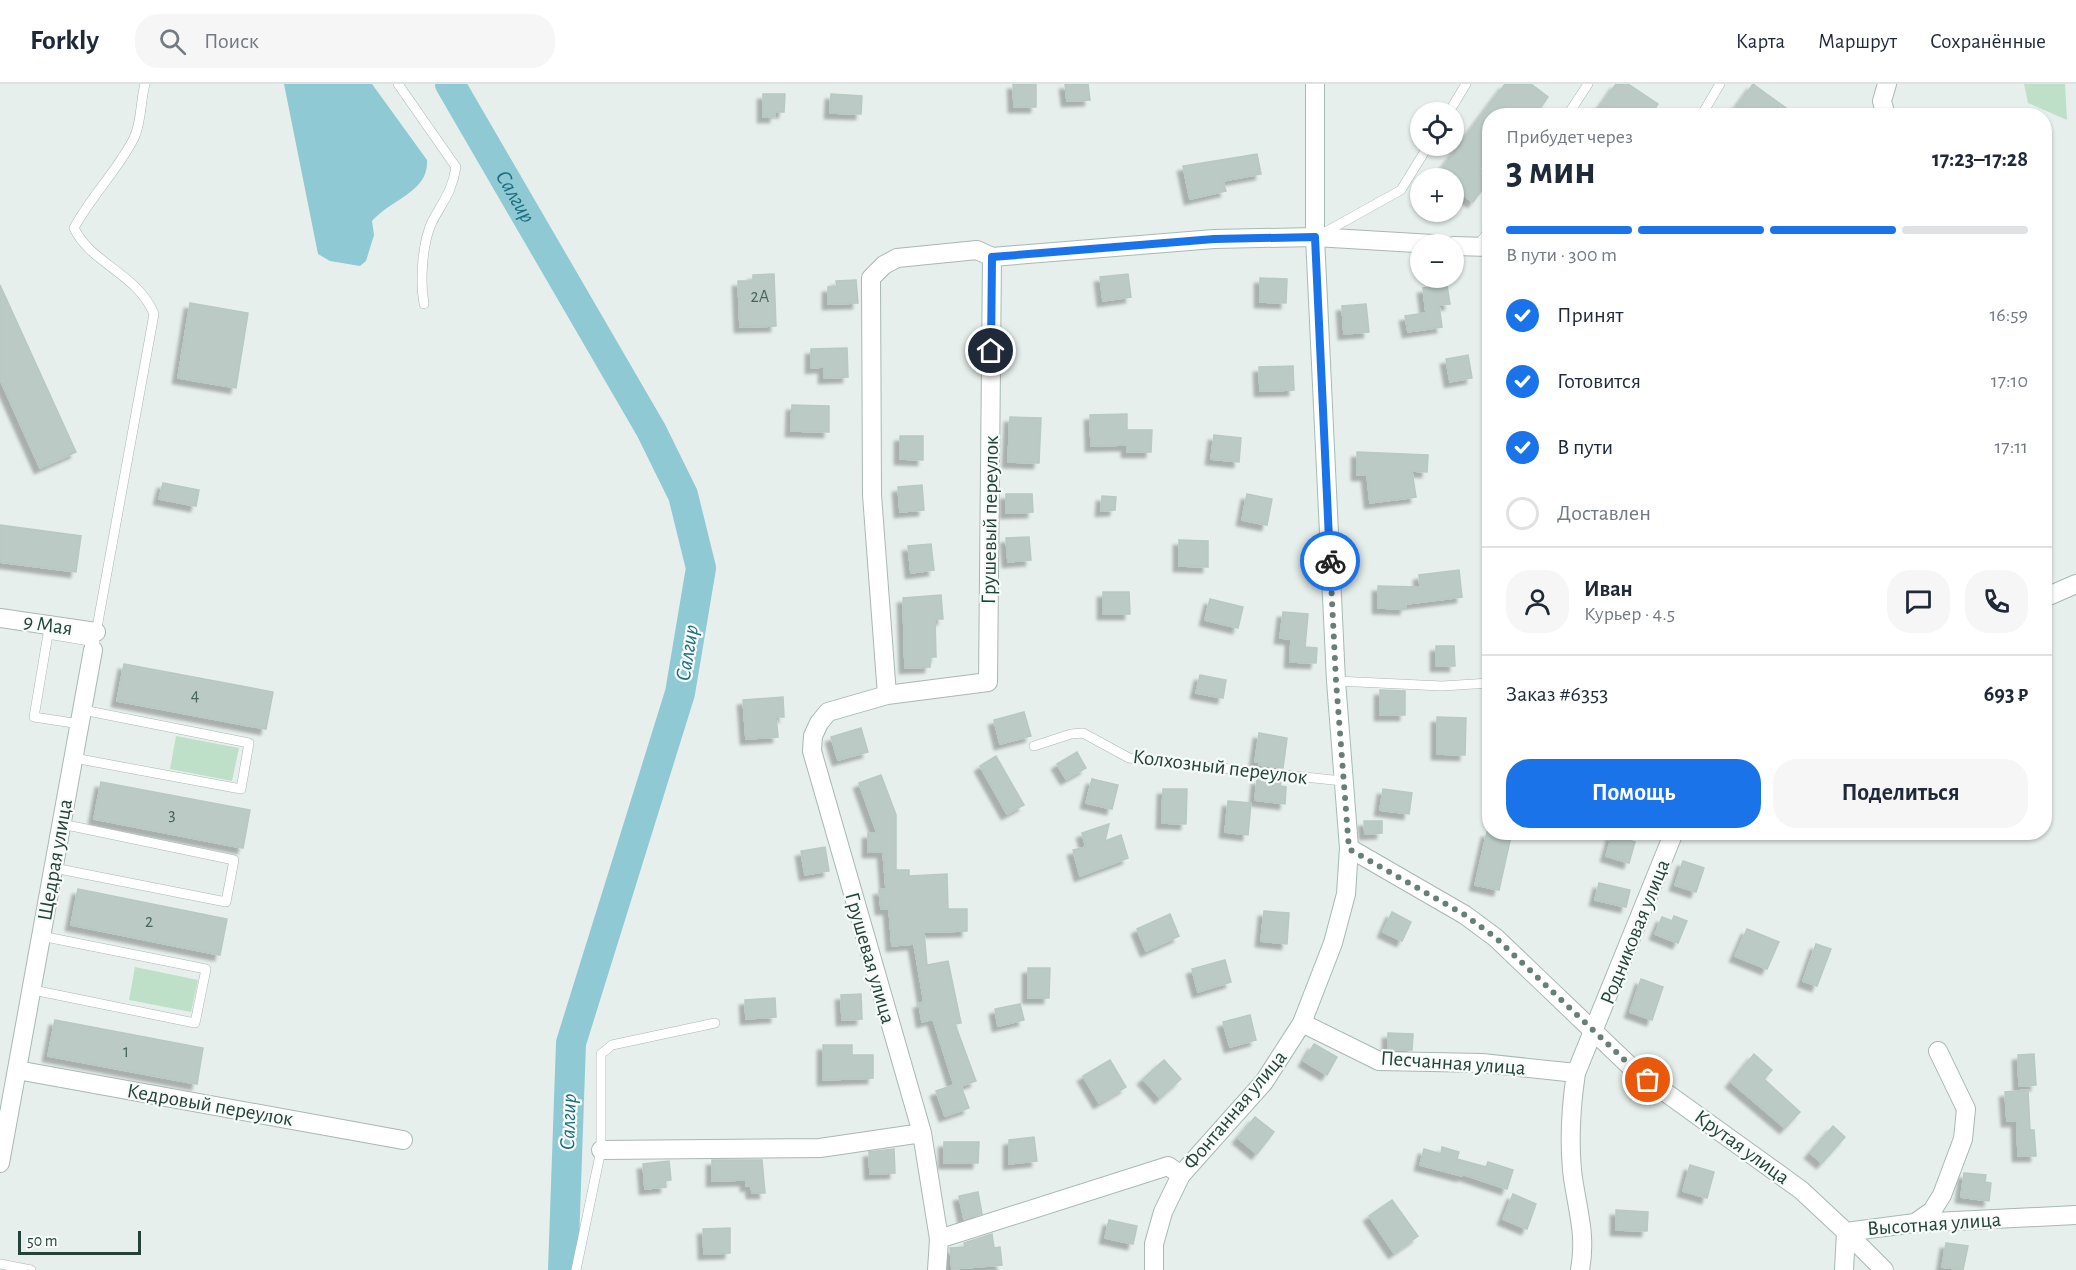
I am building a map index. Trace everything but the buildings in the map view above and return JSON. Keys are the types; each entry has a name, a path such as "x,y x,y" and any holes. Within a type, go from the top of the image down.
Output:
{"street":[{"name":"Фонтанная улица","path":"1154,1270 1154,1244 1162,1212 1181,1175 1264,1082 1302,1023 1333,943 1346,894 1349,849 1336,681 1315,237 1315,84"},
{"path":"1884,108 1882,101 1887,84"},
{"path":"887,695 872,495 872,278 884,265 897,258 976,250 992,257 1214,239 1315,237 1410,243"},
{"path":"1464,246 1482,247"},
{"name":"Грушевый переулок","path":"887,695 988,682 992,257"},
{"path":"2052,594 2076,584"},
{"name":"9 Мая","path":"0,618 95,641"},
{"name":"Щедрая улица","path":"0,1163 95,641"},
{"name":"Грушевая улица","path":"887,695 828,712 819,723 813,736 812,751 922,1133 939,1239 937,1270"},
{"name":"Родниковая улица","path":"1595,1031 1671,840"},
{"name":"Крутая улица","path":"1349,849 1473,921 1496,938 1633,1068 1802,1190 1846,1232"},
{"name":"Песчанная улица","path":"1302,1023 1379,1061 1482,1063 1576,1073"},
{"path":"1580,1270 1584,1246 1571,1147 1570,1107 1576,1073 1595,1031"},
{"path":"1915,1223 1932,1211 1942,1195 1963,1139 1966,1109 1938,1051"},
{"name":"Кедровый переулок","path":"17,1070 403,1140"},
{"path":"601,1150 820,1148 922,1133"},
{"path":"939,1239 1168,1166 1181,1175"},
{"name":"Высотная улица","path":"1846,1232 1915,1223 2076,1215"},
{"path":"1844,1270 1846,1232"},
{"name":"Высотная улица","path":"1846,1232 1884,1270"}],"lane":[{"path":"74,758 240,789 249,743 81,717 34,717 48,634 95,641 154,314 147,297 135,284 80,240 74,228 86,206 134,138 139,124 145,84"},
{"path":"398,84 456,167 453,187 431,224 420,283 424,304"},
{"path":"1455,102 1466,84"},
{"path":"1572,108 1588,84"},
{"path":"1706,108 1720,84"},
{"path":"1315,237 1401,190 1422,156"},
{"path":"1336,681 1442,686 1482,684"},
{"name":"Колхозный переулок","path":"1034,746 1071,734 1083,733 1130,758 1342,781"},
{"path":"54,868 226,902 234,860 62,824"},
{"path":"33,990 195,1023 206,969 41,936"},
{"path":"576,1270 601,1150 601,1054 612,1045 715,1023"},
{"path":"0,1264 31,1270"}],"green space":[{"path":"2024,84 2065,84 2067,120 2052,113 2052,108 2039,108 2028,103"},
{"path":"176,736 239,748 232,781 170,769"},
{"path":"135,967 198,980 191,1012 129,1000"}],"water":[{"path":"284,84 372,84 427,160 426,171 415,188 372,221 374,235 366,261 360,266 330,261 318,254"}],"waterway":[{"name":"Салгир","path":"450,84 651,430 683,495 701,568 680,693 571,1043 563,1270"}],"way so far":[{"path":"1330,561 1342,781 1349,849 1465,915 1496,938 1648,1080"}],"route":[{"path":"991,351 992,257 1214,239 1315,237 1330,561"}]}
